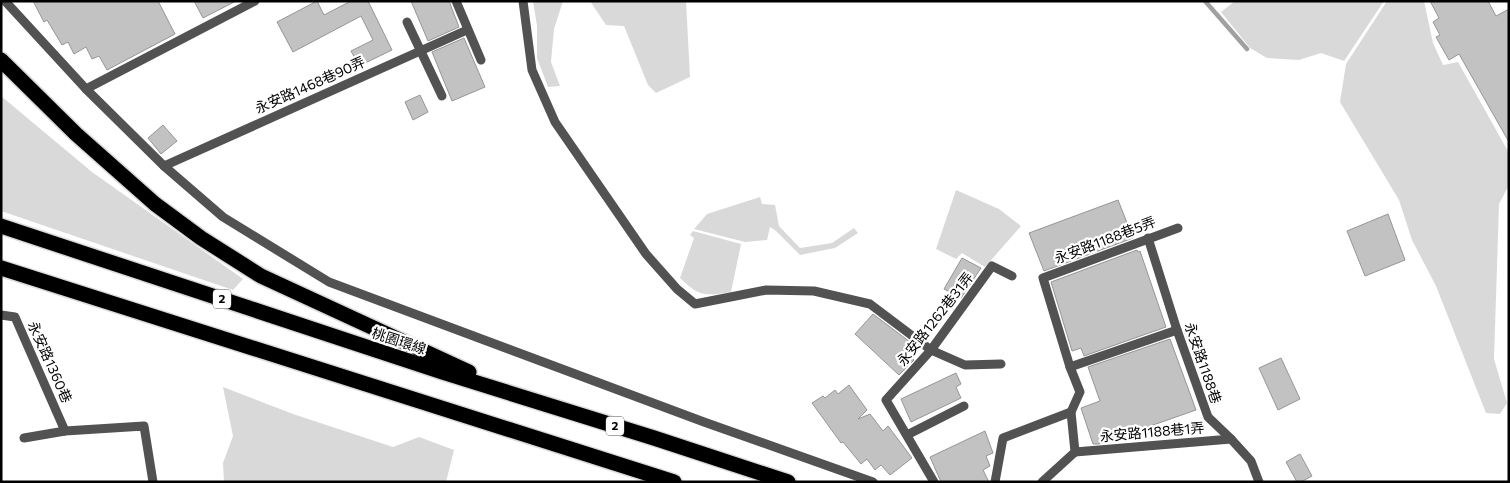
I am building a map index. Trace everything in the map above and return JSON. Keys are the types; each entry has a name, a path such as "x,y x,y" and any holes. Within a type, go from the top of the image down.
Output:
{"highway":[{"path":"2,61 83,140 155,204 201,238 261,276 444,367"},
{"name":"桃園環線","path":"1,226 444,367"},
{"path":"1,268 674,482"},
{"name":"2","path":"444,367 524,397 788,482"}],"lane":[{"path":"5,1 86,89 164,166 222,217 329,282 704,422 873,482"},
{"path":"86,89 255,1"},
{"path":"456,1 481,60"},
{"path":"523,1 532,70 556,122 646,254 676,289 695,304 766,290 814,290 870,304 931,350 965,365 1001,364"},
{"path":"407,22 419,51 442,96"},
{"name":"永安路1468巷90弄","path":"164,166 468,30"},
{"name":"永安路1188巷5弄","path":"1070,367 1043,278 1178,228"},
{"name":"永安路1188巷","path":"1148,238 1177,330 1208,417 1251,460 1259,482"},
{"name":"永安路1262巷31弄","path":"934,482 886,400 931,350 992,266 1012,276"},
{"name":"永安路1360巷","path":"1,316 15,317 65,431"},
{"path":"1,322 15,317"},
{"path":"1042,482 1075,452 1071,412 1080,392 1070,367 1177,330"},
{"path":"907,435 964,406"},
{"path":"995,482 1003,438 1071,412"},
{"path":"24,438 65,431 144,426 154,482"},
{"name":"永安路1188巷1弄","path":"1075,452 1231,439"}],"shaded area":[{"path":"533,1 563,1 554,29 551,62 560,86 548,87 537,58 537,26"},
{"path":"590,1 686,1 690,77 656,93 648,85 624,26 606,25"},
{"path":"1235,1 1384,1 1344,61 1321,53 1299,60 1267,58 1250,48 1221,12"},
{"path":"1387,1 1424,1 1433,43 1443,65 1458,62 1509,153 1509,185 1499,204 1494,359 1507,403 1500,414 1486,413 1436,286 1412,240 1399,200 1340,102 1346,64"},
{"path":"1,96 92,172 243,279 233,290 1,211"},
{"path":"956,190 999,209 1021,226 985,267 962,253 956,259 936,249"},
{"path":"760,197 762,204 775,205 779,226 800,248 832,243 854,228 858,233 835,248 800,255 770,227 767,240 745,242 694,229 707,214"},
{"path":"693,231 741,244 731,292 703,294 692,289 680,278 694,238 690,235"},
{"path":"223,387 293,414 393,447 419,437 454,450 446,482 224,482 223,463 233,436"}],"building":[{"path":"33,1 158,1 175,34 107,70 99,56 92,59 86,47 74,54 68,42 62,45 47,20 44,22"},
{"path":"194,1 236,1 203,18"},
{"path":"317,1 324,15 351,1 368,1 392,50 359,66 351,51 373,40 361,16 293,52 277,22"},
{"path":"411,1 449,1 459,27 428,41"},
{"path":"1430,1 1488,1 1496,16 1509,9 1509,142 1459,54 1449,60 1436,37 1440,35 1433,22 1439,18"},
{"path":"464,38 485,87 452,101 432,52"},
{"path":"420,95 428,112 413,120 405,102"},
{"path":"163,125 177,141 161,154 148,138"},
{"path":"1118,200 1133,238 1044,271 1029,233"},
{"path":"1388,214 1405,260 1365,276 1347,231"},
{"path":"1137,250 1138,252 1140,251 1166,327 1084,356 1081,348 1072,351 1051,282"},
{"path":"962,258 981,268 961,298 944,289"},
{"path":"873,314 914,345 907,353 914,360 899,375 855,334"},
{"path":"1170,339 1196,410 1099,444 1093,444 1081,408 1100,401 1088,367"},
{"path":"1281,358 1300,399 1278,410 1259,368"},
{"path":"956,373 961,384 956,387 961,398 911,422 901,399"},
{"path":"849,385 867,410 858,419 870,414 883,431 888,426 912,458 890,475 881,465 875,470 867,459 861,464 843,442 841,443 812,403 823,396 825,398 835,390 838,394"},
{"path":"985,431 993,453 986,456 990,466 983,470 989,482 941,482 930,457"},
{"path":"1300,454 1312,476 1297,482 1286,462"}],"waterway":[{"path":"1205,1 1247,49"}]}
